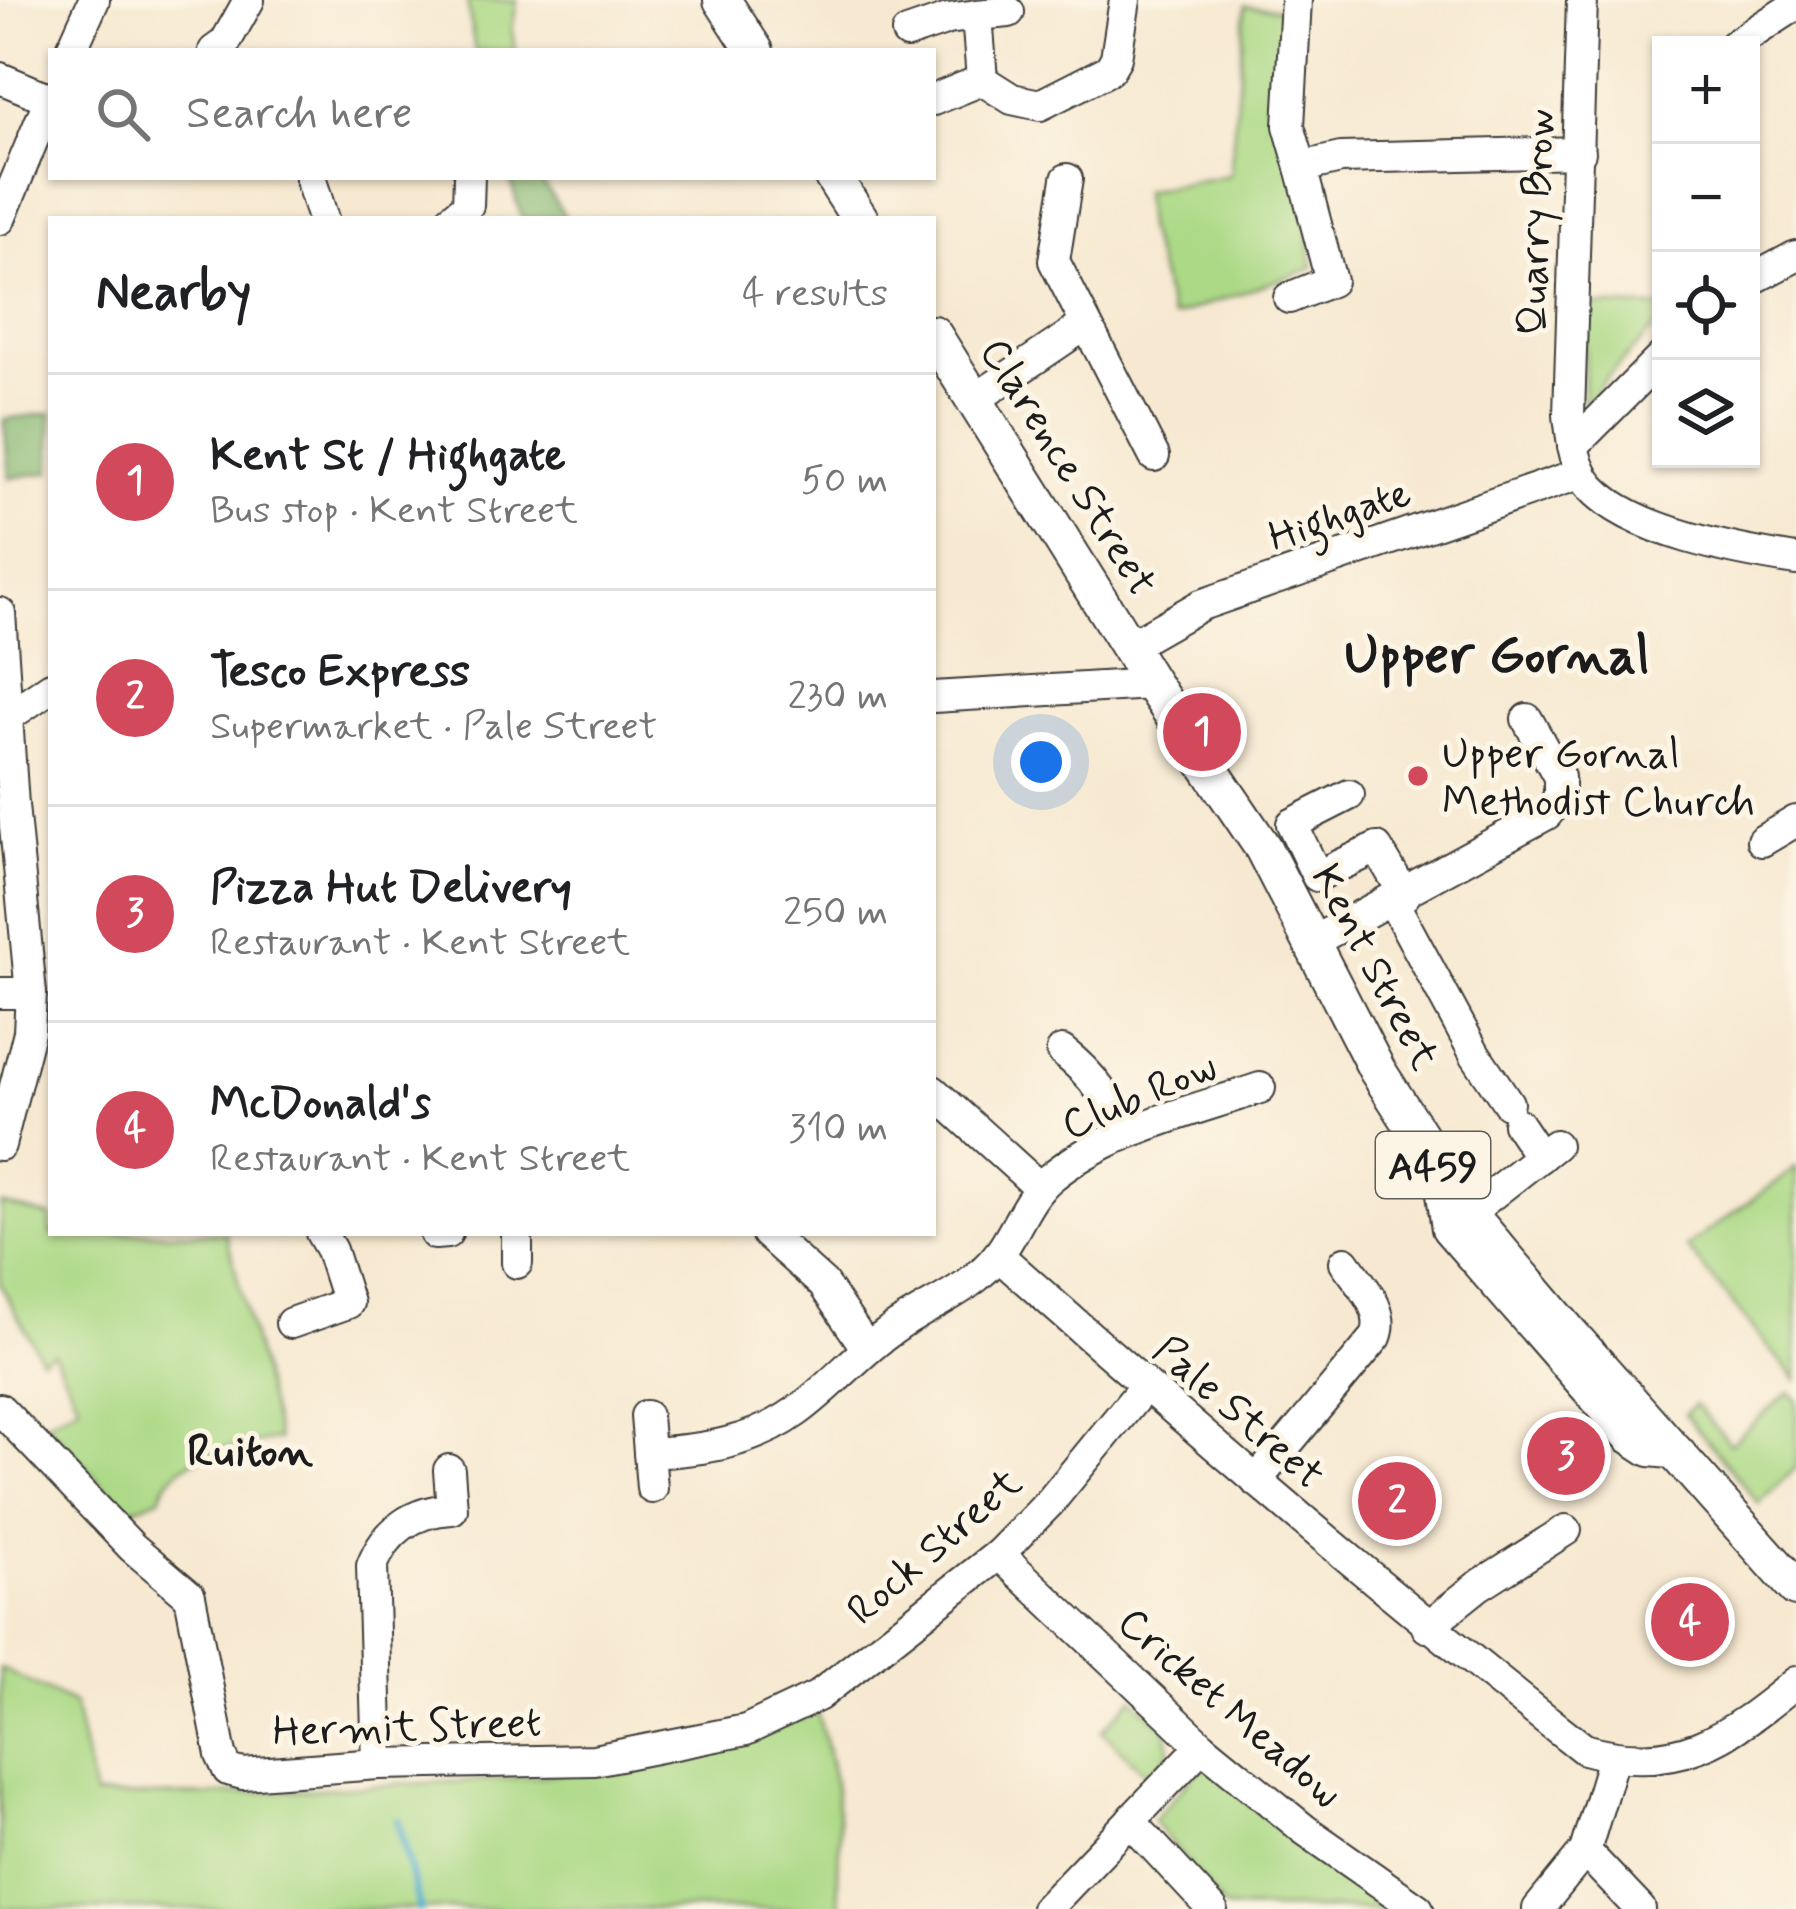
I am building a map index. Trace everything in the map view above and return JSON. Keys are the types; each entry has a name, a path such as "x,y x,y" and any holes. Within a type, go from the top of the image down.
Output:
{"main road":[{"path":"722,0 752,48"},
{"path":"835,180 858,216"},
{"name":"Clarence Street","path":"936,339 1130,645"},
{"name":"Kent Street","path":"1130,645 1263,848 1315,941 1377,1070 1425,1144 1440,1180 1796,1588"}],"street":[{"path":"82,48 94,0"},
{"path":"218,48 249,0"},
{"path":"982,80 1012,99 1040,105 1109,70 1116,58 1125,0"},
{"path":"1289,298 1331,281 1289,126 1296,0"},
{"name":"Quarry Brow","path":"1577,460 1569,415 1582,0"},
{"path":"1747,36 1796,5"},
{"path":"907,33 948,19 978,23 1009,12"},
{"path":"978,23 982,80"},
{"path":"0,78 48,97"},
{"path":"936,99 982,80"},
{"path":"0,220 48,103"},
{"path":"1301,167 1341,158 1580,152"},
{"path":"1067,179 1054,261 1154,456"},
{"path":"311,180 322,216"},
{"path":"455,216 468,205 469,180"},
{"path":"1760,275 1796,256"},
{"path":"974,400 1085,325"},
{"path":"1659,360 1577,460 1593,489 1622,510 1652,523 1718,544 1796,560"},
{"name":"Highgate","path":"1130,645 1201,605 1577,460"},
{"path":"0,614 16,993 29,1032 0,1145"},
{"path":"936,697 1152,684"},
{"path":"7,717 48,689"},
{"path":"1315,941 1547,814 1559,796 1559,777 1527,719"},
{"path":"1349,795 1292,824 1317,876 1377,848 1474,1054 1513,1113 1548,1151 1466,1215"},
{"path":"1762,841 1794,828"},
{"path":"1062,1051 1091,1073 1109,1099 1122,1136"},
{"path":"19,1068 48,1055"},
{"name":"Club Row","path":"650,1453 701,1450 747,1439 796,1412 898,1325 953,1297 998,1255 1040,1188 1082,1157 1122,1136 1260,1088"},
{"path":"936,1094 1040,1188"},
{"path":"1440,1180 1447,1229 1629,1438 1649,1451 1681,1454"},
{"path":"291,1323 348,1303 323,1236"},
{"path":"769,1236 824,1284 867,1348"},
{"name":"Pale Street","path":"998,1255 1427,1627 1583,1749 1613,1758 1662,1759 1705,1747 1742,1728 1796,1682"},
{"path":"1256,1480 1376,1337 1378,1311 1346,1262"},
{"name":"Rock Street","path":"746,1730 818,1696 1000,1554 1050,1502 1145,1387"},
{"name":"Hermit Street","path":"0,1409 132,1547 190,1595 220,1755 228,1770 243,1774 378,1763 594,1760 746,1730"},
{"path":"646,1416 652,1488"},
{"path":"378,1763 372,1566 382,1540 409,1520 428,1510 452,1509 449,1470"},
{"path":"1427,1627 1478,1586 1566,1530"},
{"name":"Cricket Meadow","path":"1000,1554 1202,1746 1305,1830 1418,1909"},
{"path":"1046,1909 1202,1746"},
{"path":"1538,1909 1585,1851 1613,1758"},
{"path":"1132,1823 1212,1909"},
{"path":"1585,1851 1640,1909"}],"green space":[{"path":"467,0 517,0 515,48 475,48"},
{"path":"1245,6 1281,9 1313,268 1172,317 1146,227 1143,191 1230,175"},
{"path":"541,180 565,216 521,216 511,183"},
{"path":"1587,305 1652,308 1652,330 1590,402 1583,401"},
{"path":"48,413 48,472 9,478 4,419"},
{"path":"1796,1168 1796,1380 1686,1247"},
{"path":"1,1204 48,1216 48,1236 227,1236 278,1440 193,1461 178,1470 160,1498 127,1511 46,1422 79,1405 53,1352 41,1358 0,1284"},
{"path":"1789,1392 1796,1400 1796,1468 1759,1504 1685,1414 1695,1404 1730,1444"},
{"path":"0,1668 74,1704 94,1797 518,1778 692,1759 817,1712 837,1802 841,1909 0,1909"},
{"path":"1133,1698 1166,1729 1170,1750 1151,1778 1102,1731"},
{"path":"1200,1768 1214,1769 1392,1909 1225,1909 1153,1821"}],"waterway":[{"path":"398,1821 420,1909"}],"place":[{"name":"Kent St / Highgate","path":"1202,732"},
{"name":"Upper Gornal Methodist Church","path":"1418,776"},
{"name":"Pizza Hut Delivery","path":"1566,1456"},
{"name":"Tesco Express","path":"1397,1501"},
{"name":"McDonald's","path":"1690,1622"}],"district":[{"name":"Upper Gornal","path":"1497,653"},
{"name":"Ruiton","path":"250,1449"}]}
